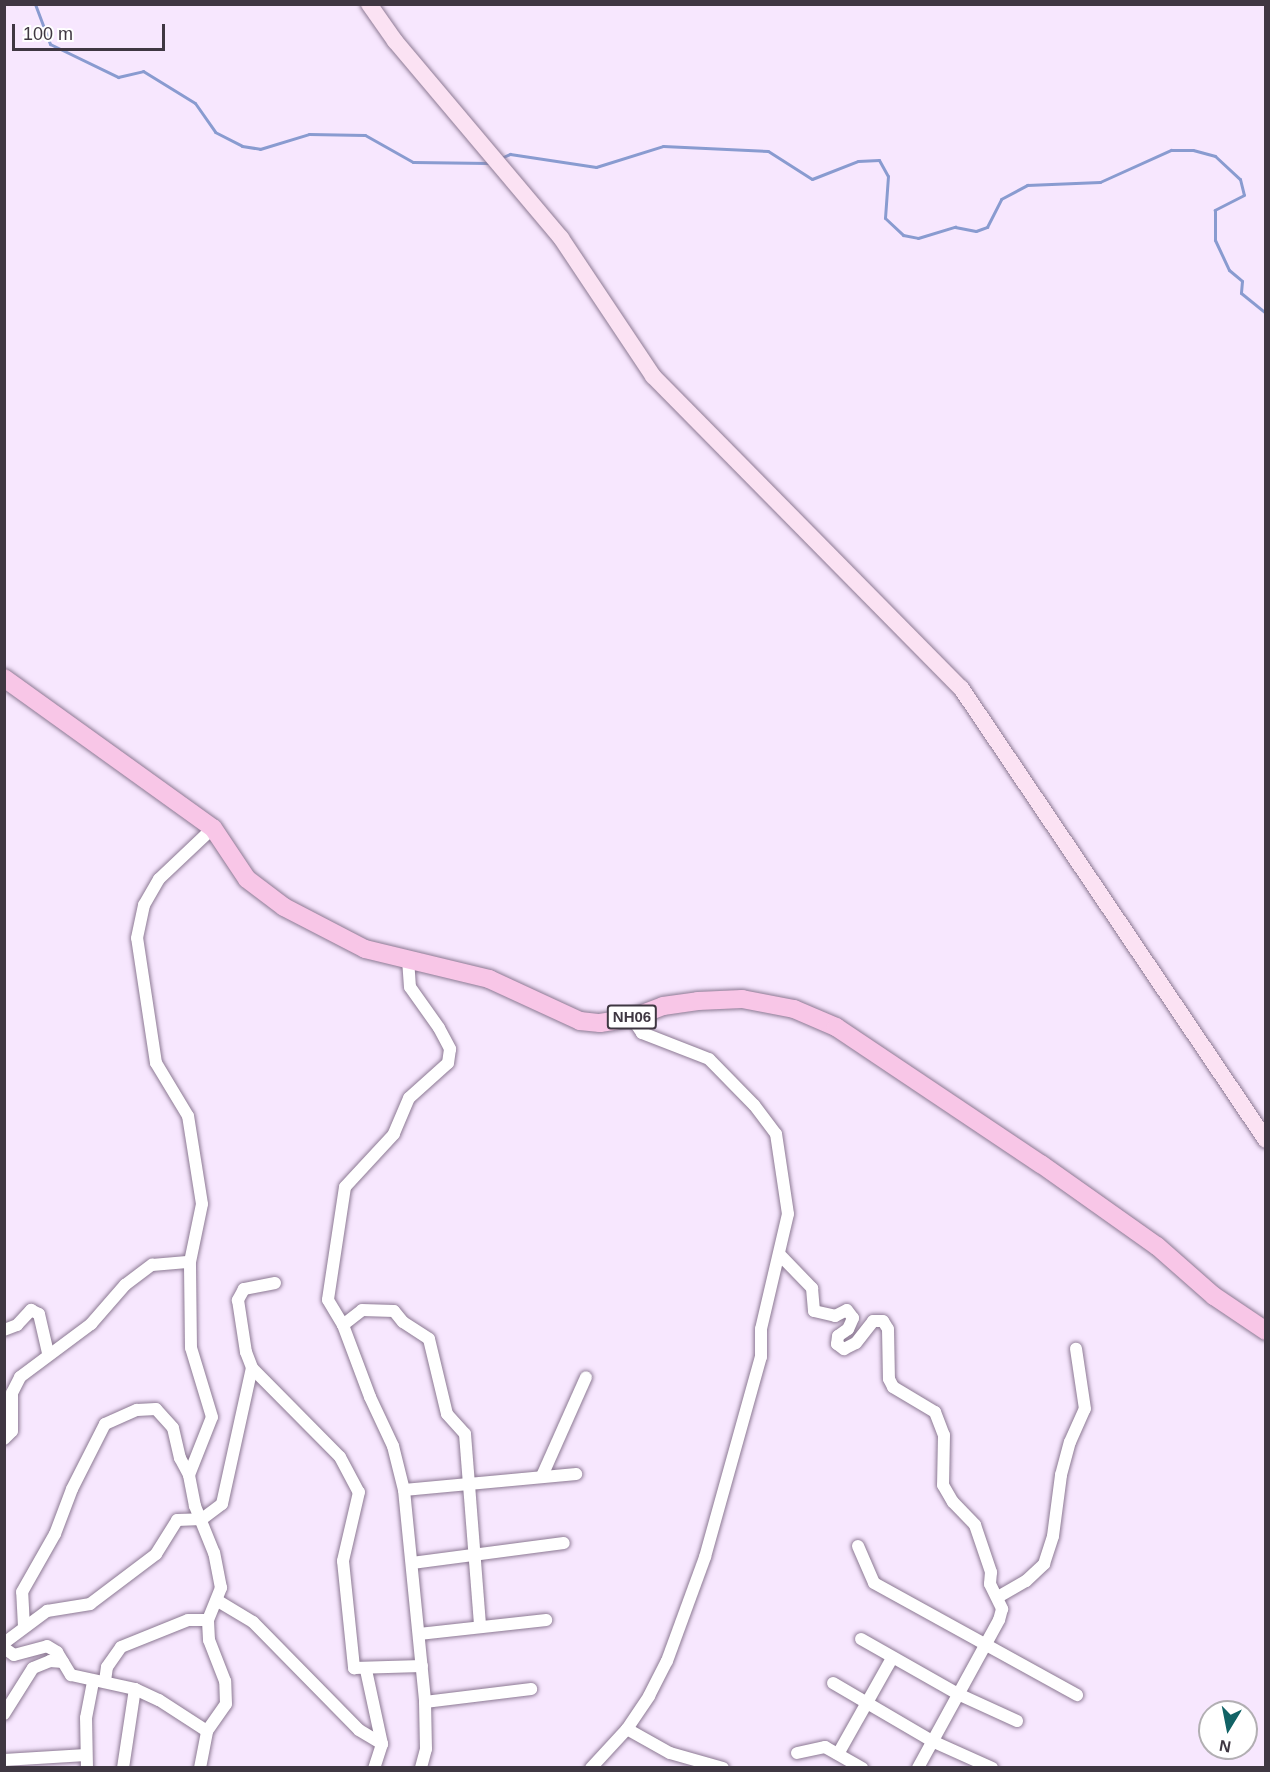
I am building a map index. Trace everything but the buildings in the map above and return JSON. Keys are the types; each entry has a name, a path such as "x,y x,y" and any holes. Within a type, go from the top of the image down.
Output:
{"main road":[{"path":"369,4 395,41 561,237 653,376 962,688 1266,1140"},
{"name":"NH06","path":"4,678 213,828 247,879 284,907 365,949 489,979 580,1021 600,1023 632,1018 663,1006 742,999 794,1009 836,1027 1089,1198 1157,1246 1214,1296 1266,1330"}],"street":[{"path":"189,1475 212,1417 191,1348 190,1262 202,1204 188,1116 156,1063 137,938 144,905 159,879 213,828"},
{"path":"408,959 410,987 439,1028 450,1049 448,1063 410,1098 394,1134 345,1187 328,1300 343,1324 370,1397 393,1446 404,1490 425,1702 426,1749 421,1767"},
{"path":"591,1767 627,1729 667,1660 705,1557 761,1357 761,1329 781,1256 788,1214 776,1134 754,1105 709,1059 642,1033 632,1018"},
{"path":"781,1256 812,1288 814,1311 835,1316 847,1310 853,1318 848,1329 838,1336 837,1344 844,1349 856,1343 873,1321 883,1321 888,1329 889,1379 893,1387 935,1412 944,1434 944,1485 952,1502 975,1526 991,1572 990,1584 1002,1609 999,1620 918,1767"},
{"path":"4,1439 12,1431 12,1393 20,1377 48,1353 91,1324 125,1285 152,1265 190,1262"},
{"path":"4,1643 47,1611 90,1604 156,1554 177,1520 202,1519 222,1504 252,1368 238,1300 244,1289 274,1283"},
{"path":"4,1330 17,1325 32,1310 39,1314 48,1353"},
{"path":"343,1324 362,1311 394,1311 403,1322 429,1339 447,1414 465,1434 480,1626"},
{"path":"998,1597 1026,1581 1044,1564 1053,1536 1061,1475 1070,1442 1085,1409 1076,1349"},
{"path":"252,1368 340,1457 359,1492 343,1561 354,1668 366,1670 422,1666"},
{"path":"542,1476 586,1377"},
{"path":"24,1627 22,1592 55,1534 72,1489 105,1424 137,1410 156,1409 174,1428 180,1458 189,1475 195,1506 202,1519 220,1588 218,1600 208,1620 209,1640 225,1682 226,1704 207,1731 200,1767"},
{"path":"404,1490 470,1481 576,1474"},
{"path":"412,1563 564,1543"},
{"path":"858,1545 874,1583 1077,1695"},
{"path":"218,1600 253,1622 359,1730 382,1744"},
{"path":"4,1760 87,1761 86,1718 99,1682 121,1647 188,1620 208,1620"},
{"path":"419,1634 546,1620"},
{"path":"861,1639 958,1694 1017,1721"},
{"path":"4,1648 14,1655 47,1646 63,1662 71,1675 135,1689 159,1700 207,1731"},
{"path":"838,1754 892,1658"},
{"path":"4,1714 33,1668 50,1661 63,1662"},
{"path":"366,1670 382,1744 374,1767"},
{"path":"833,1683 932,1741 992,1767"},
{"path":"123,1767 135,1689"},
{"path":"425,1702 531,1689"},
{"path":"627,1729 670,1753 723,1767"},
{"path":"797,1753 825,1747 862,1767"}],"waterway":[{"path":"35,4 50,44 118,77 143,71 195,103 215,132 242,146 260,149 309,134 365,135 413,162 489,163"},
{"path":"501,158 510,154 596,167 663,146 768,151 812,179 858,161 879,160 888,176 885,218 903,235 918,238 955,227 976,231 987,227 1001,199 1027,185 1100,182 1171,150 1193,150 1215,156 1240,179 1244,195 1215,210 1215,240 1229,270 1242,281 1241,293 1266,313"}]}
